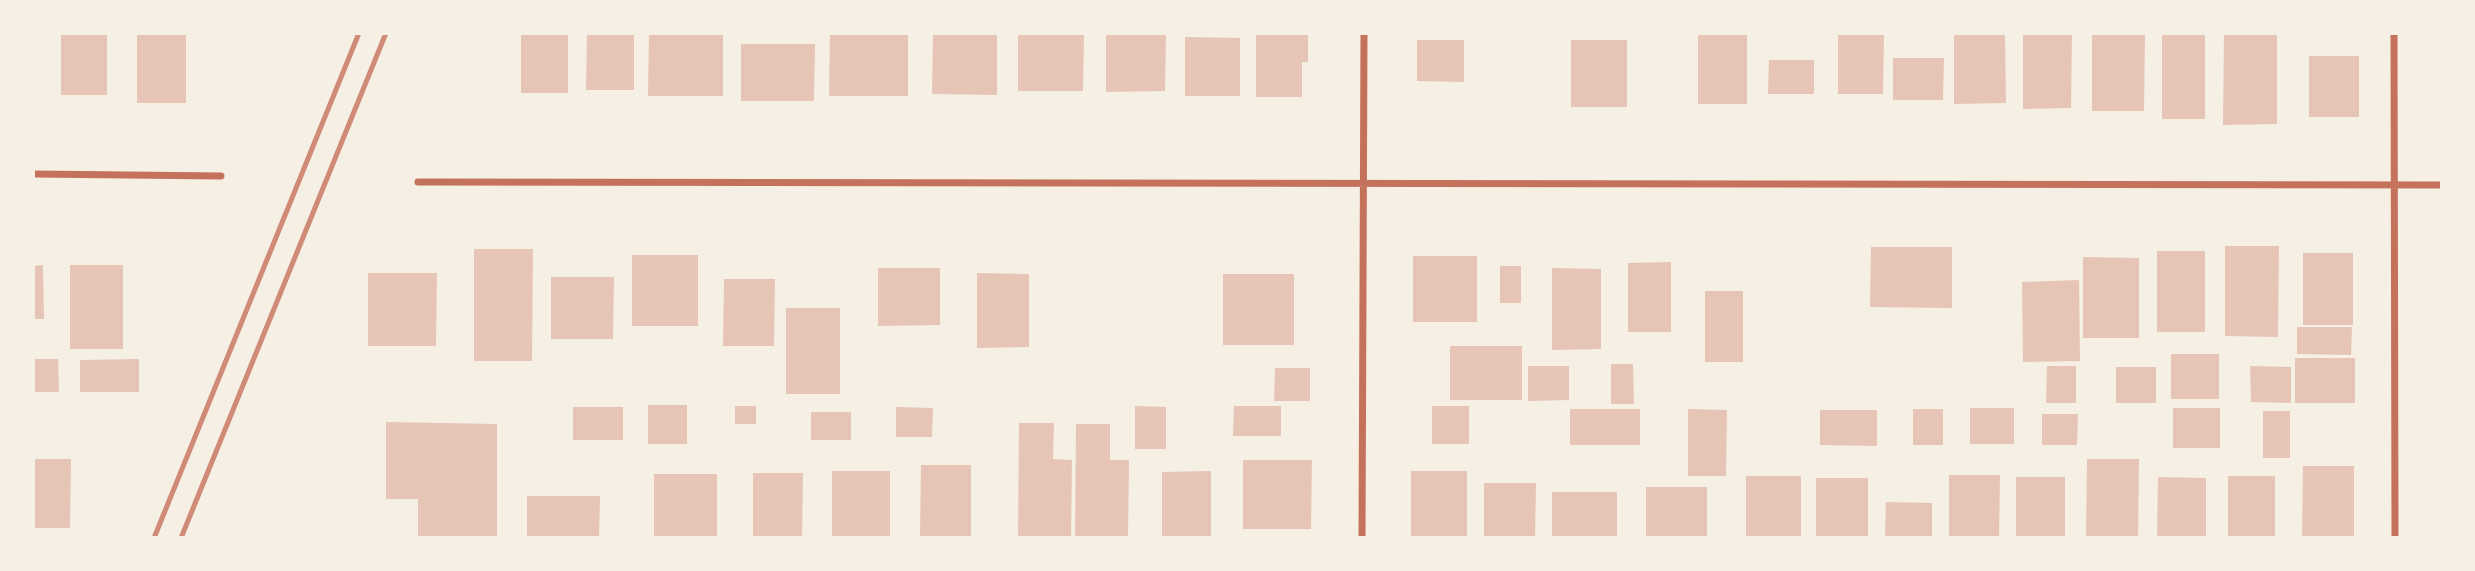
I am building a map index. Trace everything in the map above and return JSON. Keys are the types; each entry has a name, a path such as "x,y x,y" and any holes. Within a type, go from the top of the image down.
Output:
{"street":[{"path":"1362,538 1364,33"},
{"path":"2395,33 2395,538"},
{"path":"33,174 221,176"},
{"path":"418,182 2442,185"}],"building":[{"path":"61,33 107,33 107,95 61,95"},
{"path":"137,33 186,33 186,103 137,103"},
{"path":"521,33 568,33 568,93 521,93"},
{"path":"587,33 634,33 634,90 586,90"},
{"path":"830,33 908,33 908,96 829,96"},
{"path":"933,33 997,33 997,95 932,94"},
{"path":"1018,33 1084,33 1083,91 1018,91"},
{"path":"1106,33 1166,33 1165,91 1106,92"},
{"path":"1256,33 1308,33 1308,62 1302,62 1302,97 1256,97"},
{"path":"1698,33 1747,33 1747,104 1698,104"},
{"path":"1954,33 2005,33 2006,103 1954,104"},
{"path":"2023,33 2072,33 2071,108 2023,109"},
{"path":"2092,33 2145,33 2144,111 2092,111"},
{"path":"2162,33 2205,33 2205,119 2162,119"},
{"path":"2224,33 2277,33 2277,124 2223,125"},
{"path":"649,34 723,35 723,96 648,96"},
{"path":"1838,35 1884,35 1883,94 1838,94"},
{"path":"1185,37 1240,38 1240,96 1185,96"},
{"path":"1417,40 1464,40 1464,82 1417,81"},
{"path":"1571,40 1627,40 1627,107 1571,107"},
{"path":"741,44 815,44 814,101 741,101"},
{"path":"2309,56 2359,56 2359,117 2309,117"},
{"path":"1893,58 1944,58 1943,100 1893,100"},
{"path":"1769,60 1814,60 1814,94 1768,94"},
{"path":"2225,246 2279,246 2278,337 2225,336"},
{"path":"1871,247 1952,247 1952,308 1870,307"},
{"path":"474,249 533,249 532,361 474,361"},
{"path":"2157,251 2205,251 2205,332 2157,332"},
{"path":"2303,253 2353,253 2353,325 2303,325"},
{"path":"632,255 698,255 698,326 632,326"},
{"path":"1413,256 1477,256 1477,322 1413,322"},
{"path":"2083,257 2139,258 2139,338 2083,338"},
{"path":"1671,262 1671,332 1628,332 1628,263"},
{"path":"43,265 44,319 33,319 33,266"},
{"path":"70,265 123,265 123,349 70,349"},
{"path":"1500,266 1521,266 1521,303 1500,303"},
{"path":"878,268 940,268 940,325 878,326"},
{"path":"1552,268 1601,269 1601,349 1552,350"},
{"path":"368,273 437,273 436,346 368,346"},
{"path":"977,273 1029,274 1029,347 977,348"},
{"path":"1223,274 1294,274 1294,345 1223,345"},
{"path":"551,277 614,277 613,339 551,339"},
{"path":"724,279 775,279 774,346 723,346"},
{"path":"2079,280 2080,361 2023,362 2022,282"},
{"path":"1705,291 1743,291 1743,362 1705,362"},
{"path":"786,308 840,308 840,394 786,394"},
{"path":"2297,327 2352,327 2351,355 2297,354"},
{"path":"1450,346 1522,346 1522,400 1450,400"},
{"path":"2171,354 2219,354 2219,399 2171,399"},
{"path":"2295,358 2355,358 2355,403 2295,403"},
{"path":"33,359 58,359 59,392 33,392"},
{"path":"139,359 139,392 80,392 80,360"},
{"path":"1611,364 1633,364 1634,404 1611,404"},
{"path":"1528,366 1569,366 1569,400 1528,401"},
{"path":"2047,366 2076,366 2076,403 2046,403"},
{"path":"2250,366 2291,367 2291,403 2251,402"},
{"path":"2116,367 2156,367 2156,403 2116,403"},
{"path":"1275,368 1310,368 1310,401 1274,401"},
{"path":"648,405 687,405 687,444 648,444"},
{"path":"735,406 756,406 756,424 735,424"},
{"path":"1135,406 1166,407 1166,449 1135,449"},
{"path":"1234,406 1281,406 1281,436 1233,436"},
{"path":"1432,406 1469,406 1469,444 1432,444"},
{"path":"573,407 623,407 623,440 573,440"},
{"path":"896,407 933,408 932,437 896,437"},
{"path":"1970,408 2014,408 2014,444 1970,444"},
{"path":"2173,408 2220,408 2220,448 2173,448"},
{"path":"1570,409 1640,409 1640,445 1570,445"},
{"path":"1688,409 1727,410 1726,476 1688,476"},
{"path":"1913,409 1943,409 1943,445 1913,445"},
{"path":"1820,410 1877,410 1877,446 1820,445"},
{"path":"2263,411 2290,411 2290,458 2263,458"},
{"path":"811,412 851,412 851,440 811,440"},
{"path":"2042,414 2078,414 2077,445 2042,445"},
{"path":"386,422 497,424 497,538 418,538 418,499 386,499"},
{"path":"1019,423 1054,423 1053,459 1072,460 1071,538 1018,538"},
{"path":"1076,424 1110,424 1110,460 1129,460 1128,538 1075,538"},
{"path":"33,459 71,459 70,528 33,528"},
{"path":"2087,459 2139,459 2138,538 2086,538"},
{"path":"1243,460 1312,460 1311,529 1243,529"},
{"path":"921,465 971,465 971,536 920,536"},
{"path":"2303,466 2354,466 2354,538 2302,538"},
{"path":"832,471 890,471 890,538 832,538"},
{"path":"1211,471 1211,538 1162,538 1162,472"},
{"path":"1411,471 1467,471 1467,538 1411,538"},
{"path":"753,473 803,473 802,538 753,538"},
{"path":"654,474 717,474 717,538 654,538"},
{"path":"1949,475 2000,475 1999,538 1949,538"},
{"path":"1746,476 1801,476 1801,538 1746,538"},
{"path":"2228,476 2275,476 2275,538 2228,538"},
{"path":"2016,477 2065,477 2065,538 2016,538"},
{"path":"2158,477 2206,478 2206,538 2157,538"},
{"path":"1816,478 1868,478 1868,538 1816,538"},
{"path":"1484,483 1536,483 1535,538 1484,538"},
{"path":"1646,487 1707,487 1707,538 1646,538"},
{"path":"1552,492 1617,492 1617,538 1552,538"},
{"path":"527,496 600,496 599,538 527,538"},
{"path":"1886,502 1932,503 1932,538 1885,538"}],"railway":[{"path":"154,538 359,33"},
{"path":"181,538 386,33"}]}
